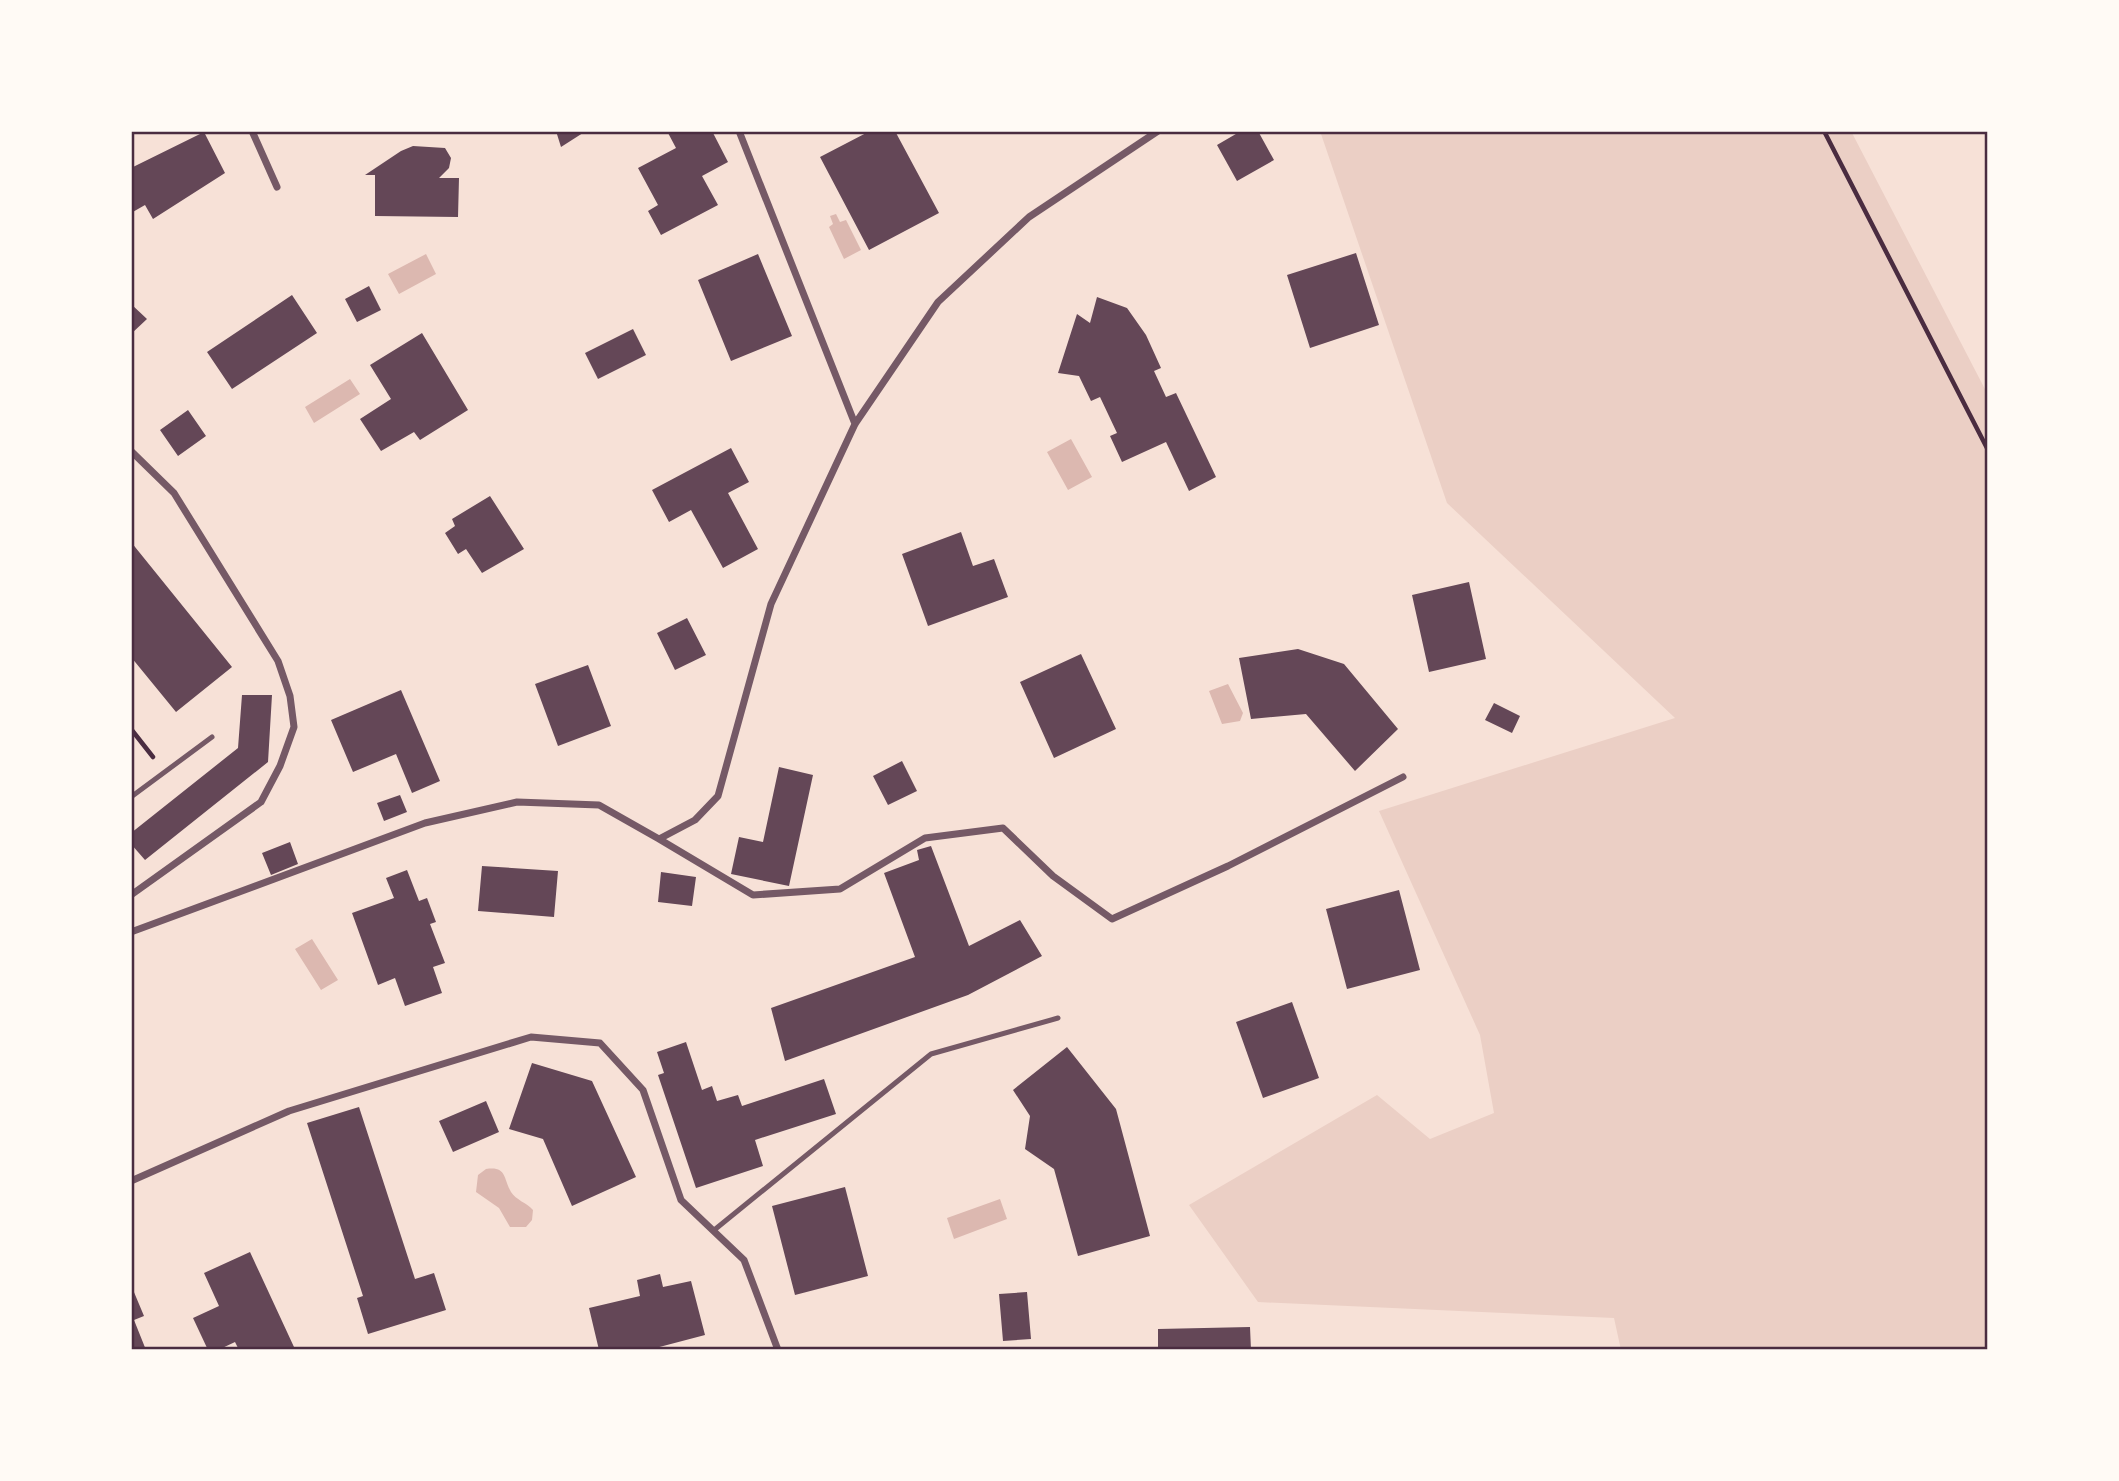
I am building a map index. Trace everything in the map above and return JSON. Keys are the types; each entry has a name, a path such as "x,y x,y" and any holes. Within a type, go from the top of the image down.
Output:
{"street":[{"path":"252,131 277,187"},
{"path":"739,131 855,424"},
{"path":"659,839 695,820 718,796 771,604 855,424 938,302 1029,217 1158,131"},
{"path":"131,451 174,494 278,662 290,695 293,727 280,766 261,802 131,895"},
{"path":"131,932 425,823 517,802 599,805 753,895 840,889 925,838 1003,828 1054,876 1112,919 1228,866 1403,777"},
{"path":"131,1181 289,1111 531,1037 600,1043 643,1090 681,1200 744,1260 778,1350"}],"lane":[{"path":"131,797 212,737"},
{"path":"713,1231 931,1054 1058,1018"}],"path":[{"path":"1824,131 1988,450"},
{"path":"131,729 165,771"}],"shaded area":[{"path":"1320,131 1851,131 1988,395 1988,1350 1621,1350 1614,1318 1258,1302 1189,1205 1377,1095 1430,1139 1494,1113 1480,1035 1379,811 1675,718 1447,503"},
{"path":"836,214 840,222 846,220 861,250 844,259 829,227 833,224 830,216"},
{"path":"426,254 436,274 399,294 388,274"},
{"path":"350,379 360,394 314,423 305,407"},
{"path":"1071,439 1092,477 1068,490 1047,452"},
{"path":"1228,684 1243,713 1240,721 1222,724 1209,691"},
{"path":"312,939 338,980 321,990 295,949"},
{"path":"486,1169 501,1171 513,1195 533,1210 532,1220 526,1227 510,1227 499,1208 476,1192 478,1175"},
{"path":"1000,1199 1007,1219 954,1239 947,1218"}],"building":[{"path":"556,131 586,131 561,147"},
{"path":"667,131 712,131 728,162 702,176 718,205 661,235 648,211 658,205 638,168 676,148"},
{"path":"870,131 895,131 939,213 869,250 820,157"},
{"path":"1241,131 1258,131 1274,160 1237,181 1217,145"},
{"path":"204,132 225,173 153,219 145,205 131,213 131,168"},
{"path":"413,146 445,148 451,158 449,168 439,178 459,178 458,217 375,216 375,175 365,175"},
{"path":"1356,253 1379,325 1310,348 1287,275"},
{"path":"758,254 792,336 731,361 698,280"},
{"path":"369,286 381,310 357,322 345,299"},
{"path":"292,295 317,333 232,389 207,352"},
{"path":"1097,297 1127,308 1146,335 1161,368 1154,371 1166,397 1176,393 1216,477 1189,491 1166,442 1122,462 1110,436 1117,433 1100,397 1091,401 1079,376 1058,373 1077,314 1090,323"},
{"path":"131,304 147,319 131,334"},
{"path":"633,329 646,355 598,379 585,353"},
{"path":"422,333 468,410 420,440 414,432 381,451 360,419 391,399 370,365"},
{"path":"188,410 206,436 178,456 160,430"},
{"path":"731,448 749,482 728,493 758,549 723,568 691,510 669,522 652,490"},
{"path":"490,496 524,549 482,573 466,549 458,554 445,533 455,526 452,519"},
{"path":"961,532 973,566 994,559 1008,597 928,626 902,554"},
{"path":"131,542 232,667 176,712 131,657"},
{"path":"1469,582 1486,659 1429,672 1412,595"},
{"path":"687,618 706,655 675,670 657,633"},
{"path":"1298,649 1344,664 1398,729 1355,771 1306,714 1251,719 1239,658"},
{"path":"1081,654 1116,729 1054,758 1020,682"},
{"path":"588,665 611,726 558,746 535,684"},
{"path":"401,690 440,781 412,793 396,754 353,772 331,720"},
{"path":"242,695 272,695 268,762 145,860 131,844 131,833 238,748"},
{"path":"1494,703 1520,716 1512,733 1485,720"},
{"path":"902,761 917,791 888,805 873,776"},
{"path":"779,767 813,775 789,886 731,874 739,837 763,842"},
{"path":"400,795 407,812 384,821 377,803"},
{"path":"290,842 298,864 271,875 262,853"},
{"path":"931,846 969,946 1020,920 1042,956 968,995 785,1061 771,1008 915,957 884,873 919,860 917,850"},
{"path":"482,866 558,871 554,917 478,911"},
{"path":"407,870 419,901 427,898 436,922 430,924 445,963 433,967 442,993 405,1006 395,978 378,985 352,913 394,898 386,878"},
{"path":"661,872 696,877 692,906 658,902"},
{"path":"1399,890 1420,970 1347,989 1326,909"},
{"path":"1292,1002 1319,1078 1263,1098 1236,1022"},
{"path":"686,1042 702,1090 712,1086 717,1101 738,1095 742,1106 824,1079 836,1114 755,1140 763,1166 696,1188 658,1075 664,1073 657,1052"},
{"path":"1067,1047 1116,1109 1150,1236 1078,1256 1054,1169 1025,1149 1030,1116 1013,1090"},
{"path":"532,1063 592,1081 636,1177 572,1206 543,1139 509,1129"},
{"path":"486,1101 499,1132 453,1152 439,1121"},
{"path":"359,1107 415,1279 434,1273 446,1310 368,1334 357,1298 363,1296 307,1123"},
{"path":"845,1187 868,1276 795,1295 772,1206"},
{"path":"250,1252 294,1347 287,1350 239,1350 235,1342 218,1350 208,1350 193,1318 219,1306 204,1273"},
{"path":"660,1274 663,1287 691,1281 705,1335 648,1350 599,1350 589,1308 640,1296 637,1280"},
{"path":"131,1285 144,1316 134,1320 146,1350 131,1350"},
{"path":"1027,1292 1031,1339 1003,1341 999,1294"},
{"path":"1250,1327 1251,1350 1158,1350 1158,1329"}]}
